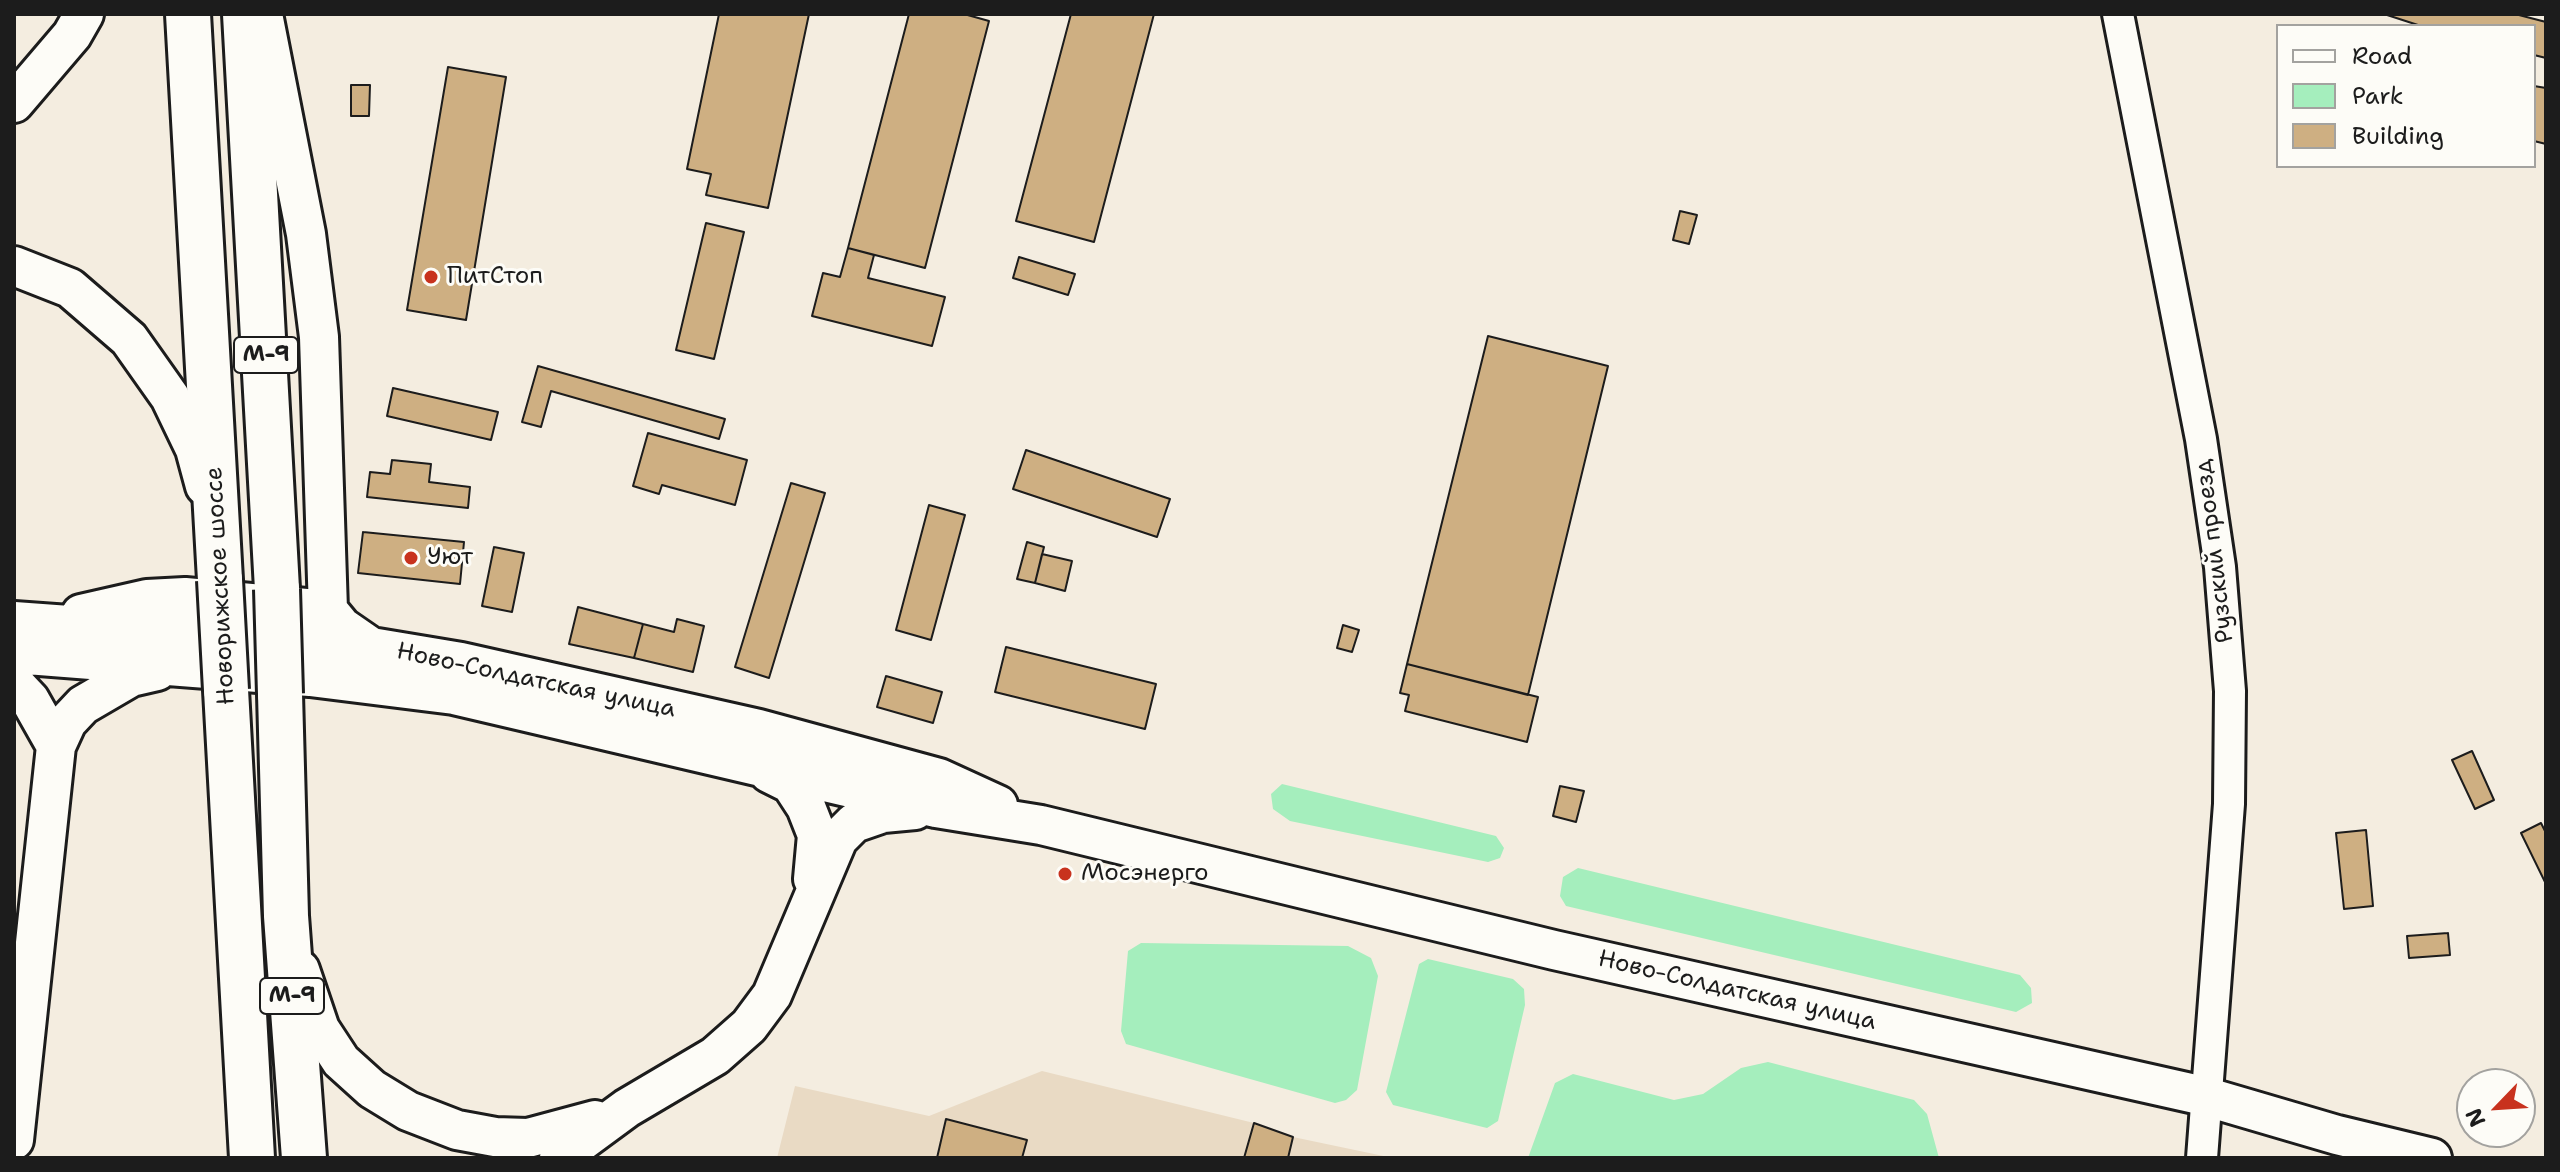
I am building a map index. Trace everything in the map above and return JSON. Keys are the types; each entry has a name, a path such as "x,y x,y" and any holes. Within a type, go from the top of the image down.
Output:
{"highway":[{"name":"Новорижское шоссе","path":"188,14 252,1158"},
{"name":"М-9","path":"245,14 277,589 286,916 304,1158"}],"main road":[{"path":"14,103 72,35 84,14"},
{"path":"263,14 306,234 319,337 328,610 342,627 371,647"},
{"name":"М-9","path":"14,266 70,288 129,339 170,397 195,449 218,531"},
{"path":"27,622 147,599 185,597 328,610"},
{"name":"Ново-Солдатская улица","path":"27,622 371,647 461,662 759,729 939,778 1041,825"},
{"name":"Ново-Солдатская улица","path":"14,654 180,666 454,695 936,808 1041,825 1554,950 2204,1096 2337,1135 2432,1158"},
{"path":"14,1140 24,962 56,746 67,722 103,690 131,677 180,666"},
{"path":"14,683 30,700 56,746"},
{"path":"755,767 791,784 806,807 817,835 811,901"},
{"path":"559,1158 627,1108 715,1056 749,1026 772,995 838,839 854,823 883,813 936,808"},
{"path":"286,916 307,1000 330,1045 372,1089 408,1111 457,1130 495,1137 528,1138 564,1131 627,1108"}],"street":[{"name":"Рузский проезд","path":"2118,14 2201,439 2220,567 2229,675 2229,804 2204,1096 2202,1158"}],"shaded area":[{"path":"1042,1071 1254,1123 1293,1137 1393,1158 777,1158 795,1086 929,1116"}],"green space":[{"path":"1282,784 1496,836 1504,848 1500,858 1488,862 1290,821 1273,809 1271,794"},
{"path":"1578,868 2020,975 2031,988 2032,1003 2016,1012 1566,906 1560,896 1563,877"},
{"path":"1141,943 1348,946 1371,958 1378,976 1357,1090 1346,1100 1335,1103 1126,1044 1121,1031 1128,951"},
{"path":"1428,959 1513,979 1524,989 1525,1005 1498,1121 1487,1128 1393,1105 1386,1092 1419,964"},
{"path":"1768,1062 1914,1100 1927,1114 1939,1158 1528,1158 1555,1083 1573,1074 1674,1100 1703,1094 1741,1068"}],"building":[{"path":"719,14 809,14 768,208 706,195 711,174 687,169"},
{"path":"909,14 964,14 989,21 925,268 848,248"},
{"path":"1071,14 1154,14 1094,242 1016,221"},
{"path":"2384,14 2515,14 2546,22 2546,58 2536,56 2536,24 2415,24"},
{"path":"448,67 506,77 466,320 407,310"},
{"path":"351,85 370,85 369,116 351,116"},
{"path":"2536,86 2546,88 2546,144 2536,142"},
{"path":"1680,211 1697,215 1689,244 1673,240"},
{"path":"706,223 744,232 714,359 676,350"},
{"path":"848,248 874,255 868,278 945,297 932,346 812,316 823,273 840,277"},
{"path":"1019,257 1075,274 1068,295 1013,278"},
{"path":"1488,336 1608,366 1528,695 1407,664"},
{"path":"538,366 725,419 719,439 551,391 541,427 522,422"},
{"path":"393,388 498,412 491,440 387,416"},
{"path":"648,433 747,460 735,505 662,485 659,494 633,486"},
{"path":"1026,450 1170,499 1157,537 1013,489"},
{"path":"392,460 431,464 429,482 470,487 468,508 367,497 370,472 390,474"},
{"path":"791,483 825,493 769,678 735,667"},
{"path":"929,505 965,515 931,640 896,630"},
{"name":"Уют","path":"363,532 464,542 460,584 358,573"},
{"path":"1027,542 1044,547 1035,583 1017,579"},
{"path":"494,547 524,553 512,612 482,606"},
{"path":"1042,554 1072,561 1065,591 1035,583"},
{"path":"578,607 643,624 634,658 569,644"},
{"path":"677,619 704,626 693,672 634,658 643,624 674,632"},
{"path":"1343,625 1359,630 1352,652 1337,648"},
{"path":"1006,647 1156,684 1145,729 995,692"},
{"path":"1407,664 1538,697 1527,742 1405,711 1409,695 1400,693"},
{"path":"886,676 942,692 933,723 877,707"},
{"path":"2472,751 2494,800 2475,809 2452,760"},
{"path":"1560,786 1584,791 1576,822 1553,816"},
{"path":"2541,823 2546,833 2545,882 2521,833"},
{"path":"2366,830 2373,906 2344,909 2336,833"},
{"path":"2448,933 2450,955 2409,958 2407,936"},
{"path":"946,1119 1027,1140 1022,1158 937,1158"},
{"path":"1254,1123 1293,1137 1288,1158 1244,1158"}],"place":[{"name":"ПитСтоп","path":"431,277"},
{"name":"Уют","path":"411,558"},
{"name":"Мосэнерго","path":"1065,874"}]}
